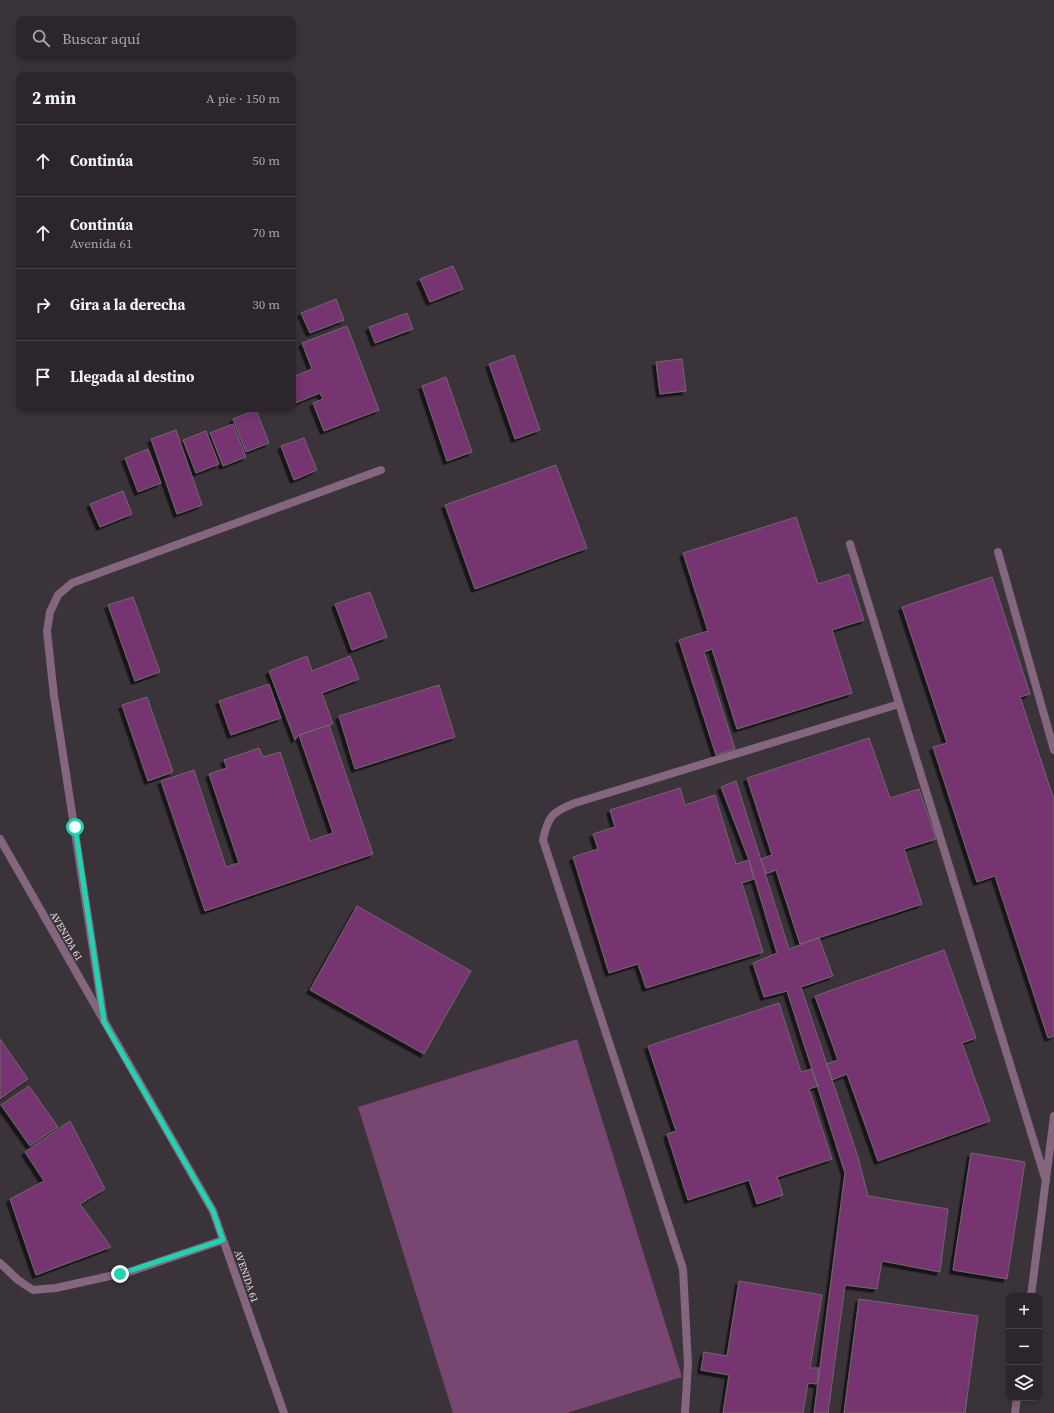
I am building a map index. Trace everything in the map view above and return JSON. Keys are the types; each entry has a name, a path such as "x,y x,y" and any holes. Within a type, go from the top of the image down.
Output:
{"street":[{"path":"104,1022 54,696 48,631 50,612 55,600 58,595 72,583 381,470"},
{"path":"850,544 1046,1181"},
{"path":"998,552 1054,750"},
{"path":"685,1413 688,1364 683,1269 543,840 546,822 556,811 574,803 899,704"},
{"name":"AVENIDA 61","path":"0,838 213,1211 284,1413"},
{"path":"1031,1293 1054,1116"},
{"path":"0,1263 18,1280 33,1290 56,1288 132,1271 223,1240"},
{"path":"1015,1413 1017,1401"}],"shaded area":[{"path":"577,1039 682,1377 567,1413 453,1413 358,1107"}],"building":[{"path":"453,266 463,289 430,302 420,279"},
{"path":"336,299 344,320 310,333 301,313"},
{"path":"407,313 413,329 375,343 369,327"},
{"path":"347,326 379,410 324,431 313,403 323,399 320,393 296,403 296,376 312,369 302,343"},
{"path":"514,355 540,430 515,439 489,364"},
{"path":"682,359 686,391 660,394 656,362"},
{"path":"446,377 472,452 447,461 422,386"},
{"path":"251,412 257,412 269,443 246,452 233,419"},
{"path":"233,424 246,457 223,466 210,433"},
{"path":"176,430 202,505 177,514 151,439"},
{"path":"206,431 219,464 196,473 183,440"},
{"path":"304,438 317,470 294,480 281,446"},
{"path":"148,449 161,483 138,492 125,458"},
{"path":"556,465 587,548 475,589 445,505"},
{"path":"123,491 132,514 100,527 90,504"},
{"path":"796,517 818,584 849,574 864,620 832,630 852,693 737,729 712,649 704,652 735,749 716,755 679,640 708,631 683,553"},
{"path":"992,577 1030,694 1020,697 1054,800 1054,1036 1048,1038 995,876 977,882 933,747 947,743 902,607"},
{"path":"370,592 387,637 352,650 335,604"},
{"path":"133,597 160,672 135,681 108,605"},
{"path":"307,656 312,671 350,656 359,679 322,693 333,724 299,735 295,740 269,671"},
{"path":"269,684 281,718 231,735 219,701"},
{"path":"439,685 455,737 355,769 339,716"},
{"path":"147,697 173,772 148,781 122,705"},
{"path":"329,725 373,854 205,911 161,781 194,770 226,867 239,863 209,774 227,768 224,760 259,748 263,757 280,752 310,841 333,833 299,735"},
{"path":"869,738 890,798 919,789 936,839 904,849 922,904 800,944 776,870 766,874 761,859 772,855 747,778"},
{"path":"736,781 789,949 819,938 833,976 801,987 858,1157 868,1196 948,1209 940,1272 882,1261 877,1289 845,1285 828,1413 814,1413 845,1173 787,991 764,997 753,963 777,953 749,860 721,787"},
{"path":"680,788 685,805 715,795 736,864 749,860 754,879 742,883 763,952 646,988 638,964 609,973 573,857 598,849 593,834 615,827 610,810"},
{"path":"357,906 471,971 424,1054 310,990"},
{"path":"944,950 976,1038 962,1043 990,1121 878,1161 847,1074 832,1080 826,1064 838,1060 815,996"},
{"path":"779,1003 801,1072 812,1069 818,1086 809,1089 832,1159 777,1177 783,1195 757,1204 749,1180 688,1200 667,1134 676,1131 648,1046"},
{"path":"0,1039 28,1079 0,1099"},
{"path":"29,1086 58,1127 30,1146 1,1105"},
{"path":"70,1121 105,1189 80,1204 111,1247 36,1275 10,1199 44,1181 25,1152"},
{"path":"971,1153 1025,1162 1007,1279 953,1270"},
{"path":"739,1281 822,1295 810,1368 819,1368 817,1384 808,1383 803,1413 723,1413 729,1375 701,1370 704,1352 727,1356"},
{"path":"859,1299 978,1316 965,1413 844,1413"}],"route":[{"path":"75,827 104,1022 213,1211 223,1240 120,1274"}]}
